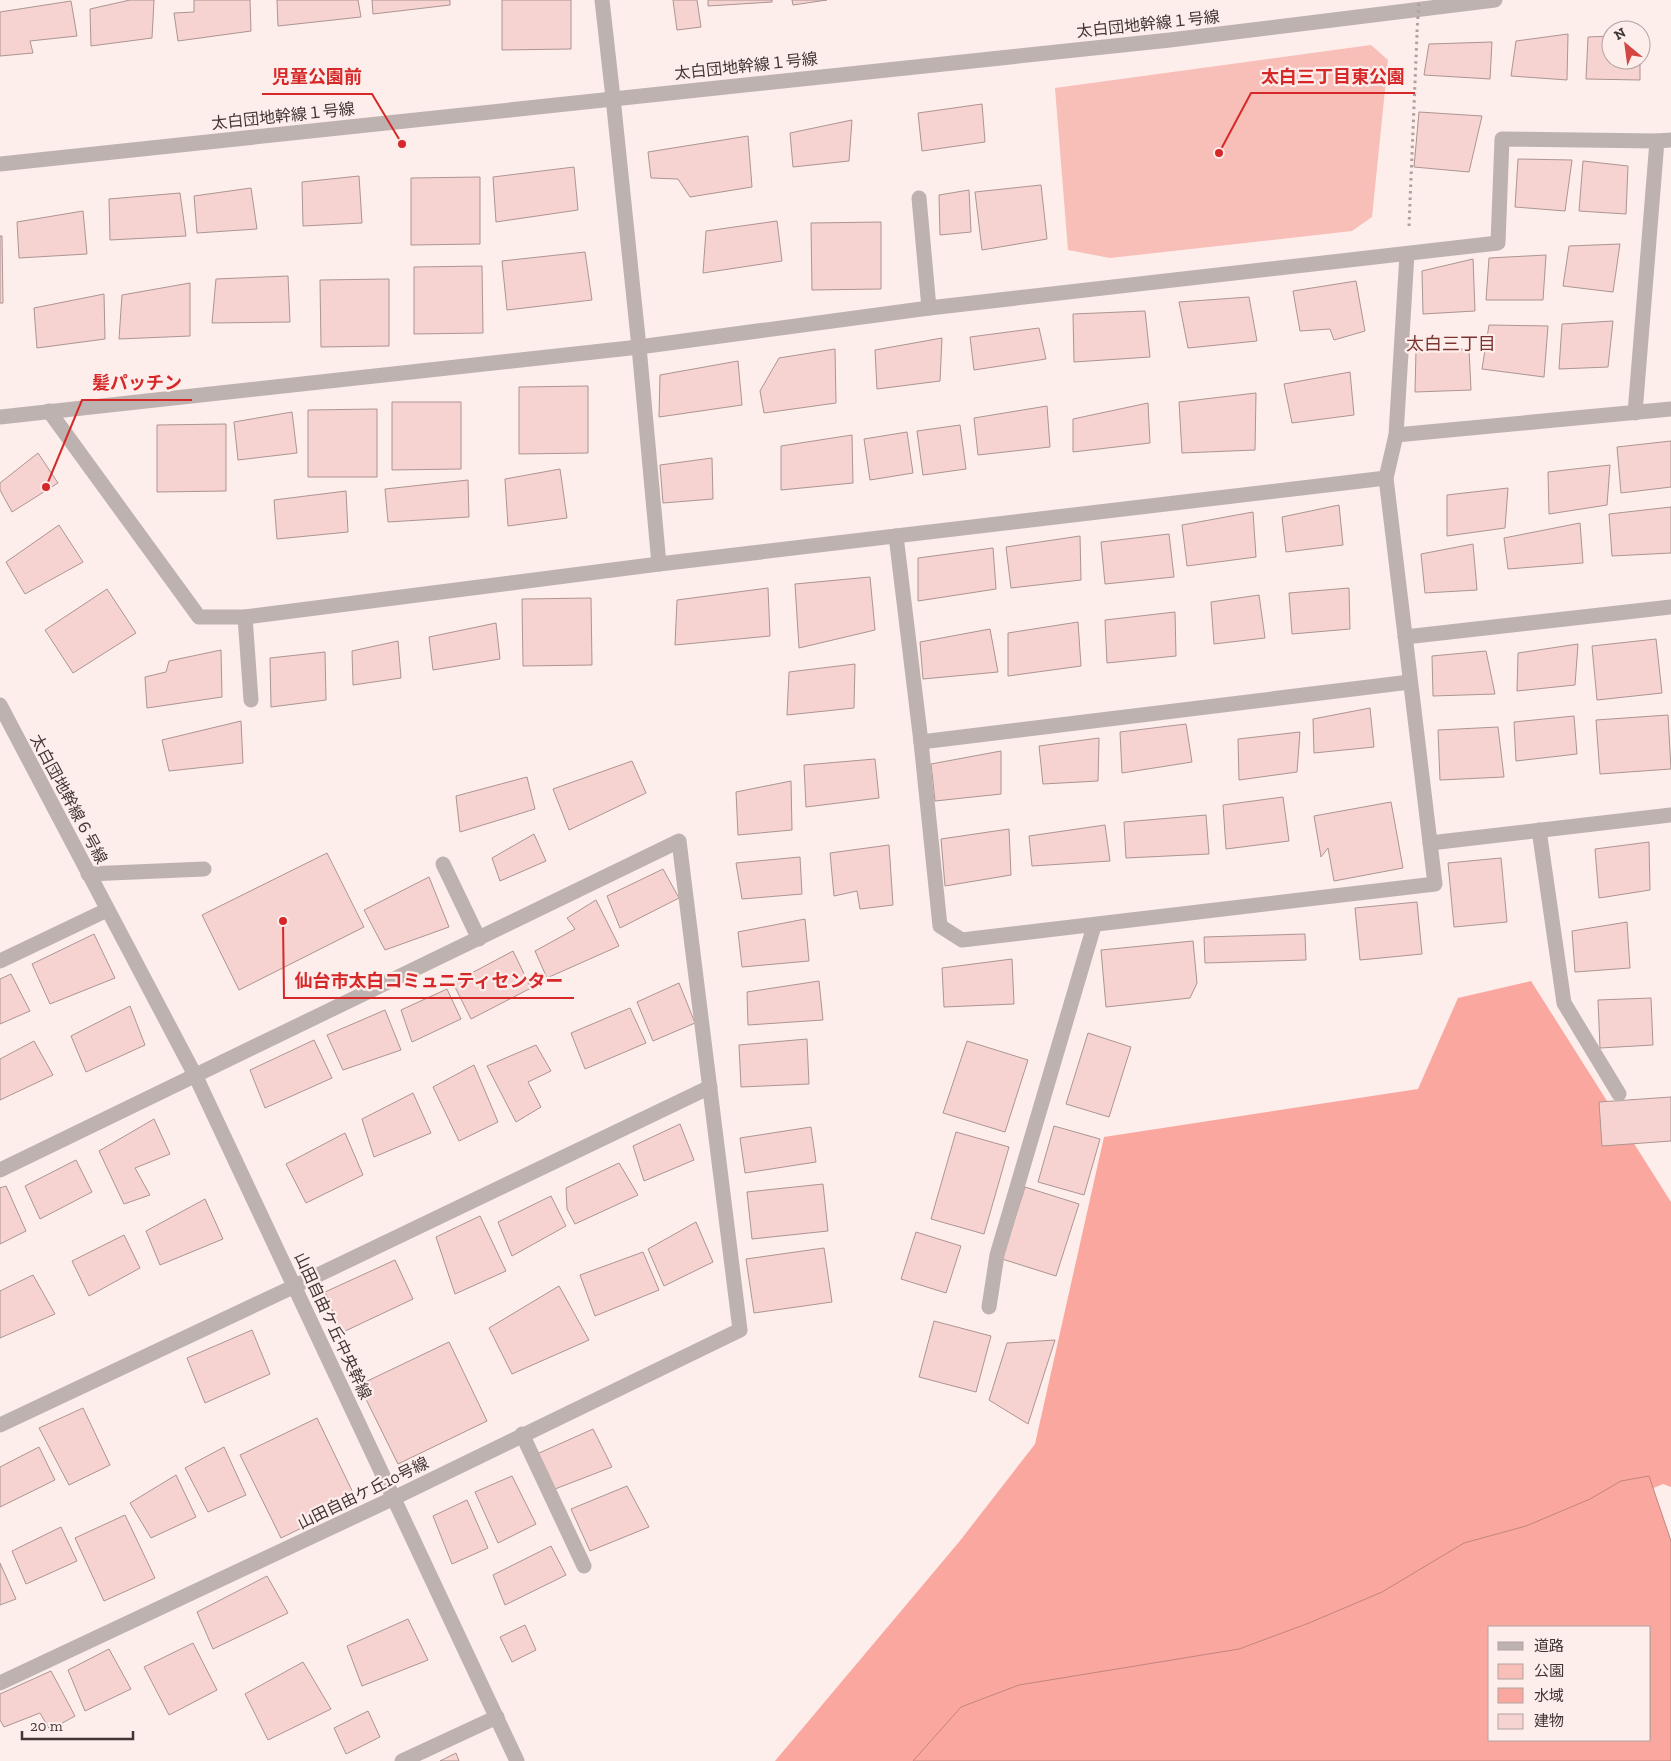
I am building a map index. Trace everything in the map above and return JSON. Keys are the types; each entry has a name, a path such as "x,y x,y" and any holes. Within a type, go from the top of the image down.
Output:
{"street":[{"path":"602,0 639,347 659,564"},
{"name":"太白団地幹線１号線","path":"0,164 1170,40 1494,0"},
{"path":"0,417 639,347 929,308 1498,244 1502,139 1664,140 1635,413"},
{"path":"919,198 929,308"},
{"path":"896,536 921,742 940,926 962,940 1094,926 1435,884 1386,478 1396,435 1408,254"},
{"path":"1396,435 1671,409"},
{"path":"49,411 199,617 245,617 659,564 1386,478"},
{"path":"1405,637 1671,607"},
{"path":"245,617 251,700"},
{"path":"921,742 1410,682"},
{"name":"太白団地幹線６号線","path":"0,705 107,910"},
{"path":"1430,844 1671,815"},
{"path":"1539,830 1564,1003 1619,1094"},
{"path":"0,1170 196,1077 679,841 710,1087 0,1425"},
{"path":"443,864 479,938"},
{"path":"88,874 204,869"},
{"path":"0,961 107,910"},
{"name":"山田自由ケ丘中央幹線","path":"107,910 196,1077 517,1761"},
{"path":"989,1306 997,1255 1094,926"},
{"name":"山田自由ケ丘10号線","path":"0,1683 394,1498 522,1434 740,1330 710,1087"},
{"path":"522,1434 584,1566"},
{"path":"402,1761 497,1717"}],"path":[{"path":"1408,254 1419,0"}],"green space":[{"path":"1371,45 1388,60 1372,217 1352,231 1110,258 1068,250 1055,88"}],"shaded area":[{"path":"1531,981 1671,1202 1671,1487 1663,1484 1010,1761 775,1761 959,1542 1035,1444 1104,1137 1418,1089 1458,998"}],"water":[{"path":"1649,1476 1671,1541 1671,1761 913,1761 961,1707 1019,1685 1239,1649 1309,1623 1382,1592 1464,1543 1526,1526 1590,1499 1621,1481"}],"building":[{"path":"130,0 154,0 152,38 91,46 90,9"},
{"path":"194,0 250,0 251,31 178,41 174,13 194,12"},
{"path":"277,0 358,0 361,17 278,26"},
{"path":"372,0 450,0 450,5 373,14"},
{"path":"502,0 571,0 571,49 502,50"},
{"path":"673,0 697,0 701,27 677,30"},
{"path":"708,0 772,0 772,2 708,6"},
{"path":"792,0 827,0 793,5"},
{"path":"71,1 77,36 30,41 33,53 0,56 0,12"},
{"path":"1568,34 1567,80 1511,76 1516,41"},
{"path":"1601,36 1601,70 1640,70 1640,80 1586,79 1588,37"},
{"path":"1492,42 1490,79 1424,75 1429,44"},
{"path":"982,104 985,142 922,151 918,113"},
{"path":"1419,112 1482,116 1469,172 1414,167"},
{"path":"852,120 849,161 793,167 790,133"},
{"path":"748,136 752,187 690,197 678,179 651,178 648,152"},
{"path":"1518,159 1572,160 1565,211 1515,207"},
{"path":"1583,161 1628,166 1626,214 1579,211"},
{"path":"574,167 578,210 496,222 493,177"},
{"path":"359,176 362,223 303,226 302,182"},
{"path":"480,177 480,244 411,245 411,178"},
{"path":"1041,185 1047,239 982,250 975,192"},
{"path":"251,188 257,229 197,233 194,196"},
{"path":"969,190 971,232 940,235 939,195"},
{"path":"180,193 186,236 110,240 109,199"},
{"path":"83,211 87,254 19,258 17,222"},
{"path":"777,221 782,261 703,273 706,231"},
{"path":"881,222 881,289 812,290 811,223"},
{"path":"0,236 2,236 3,303 0,303"},
{"path":"1620,244 1613,292 1563,286 1569,246"},
{"path":"585,252 592,300 507,310 502,261"},
{"path":"1546,255 1543,300 1486,300 1489,258"},
{"path":"1473,259 1475,311 1423,314 1422,271"},
{"path":"482,266 483,333 414,334 414,267"},
{"path":"288,276 290,322 212,323 216,279"},
{"path":"389,279 389,346 321,347 320,280"},
{"path":"1356,281 1365,331 1334,340 1330,329 1300,331 1293,291"},
{"path":"190,283 190,336 119,339 122,295"},
{"path":"104,294 105,339 37,348 34,308"},
{"path":"1249,297 1257,341 1188,348 1179,302"},
{"path":"1145,311 1150,357 1074,362 1073,314"},
{"path":"1613,321 1608,367 1559,369 1562,324"},
{"path":"1489,325 1548,326 1544,377 1482,369"},
{"path":"1039,328 1046,359 974,370 970,337"},
{"path":"942,338 940,381 877,389 875,350"},
{"path":"835,349 836,403 764,413 760,391 779,358"},
{"path":"1469,349 1471,390 1415,392 1416,350"},
{"path":"738,361 742,405 659,417 660,375"},
{"path":"1350,372 1354,415 1292,423 1284,384"},
{"path":"588,386 588,453 519,454 519,387"},
{"path":"1256,393 1255,450 1182,453 1179,402"},
{"path":"392,402 461,402 461,469 392,470"},
{"path":"1148,403 1150,443 1073,452 1073,419"},
{"path":"1047,406 1050,447 978,455 974,418"},
{"path":"377,409 377,477 308,477 308,410"},
{"path":"292,412 297,453 238,460 234,422"},
{"path":"226,424 226,491 157,492 157,425"},
{"path":"960,425 966,469 923,475 917,431"},
{"path":"907,432 913,473 870,480 864,439"},
{"path":"852,435 853,483 781,490 781,446"},
{"path":"1671,441 1671,487 1621,493 1617,447"},
{"path":"38,453 58,483 12,512 0,490 0,483"},
{"path":"712,458 713,499 663,503 660,465"},
{"path":"1610,465 1607,505 1549,514 1548,472"},
{"path":"560,469 567,518 508,526 505,479"},
{"path":"468,480 469,517 388,522 385,489"},
{"path":"1508,488 1505,528 1447,536 1447,495"},
{"path":"346,491 348,532 277,539 274,500"},
{"path":"1339,505 1343,545 1286,552 1282,517"},
{"path":"1671,507 1671,553 1612,556 1609,514"},
{"path":"1253,512 1256,557 1187,566 1182,525"},
{"path":"1580,523 1583,563 1508,569 1504,538"},
{"path":"59,525 83,562 25,594 6,562"},
{"path":"1169,534 1174,577 1105,584 1101,542"},
{"path":"1080,536 1081,580 1011,588 1006,547"},
{"path":"1473,544 1477,590 1425,593 1421,554"},
{"path":"993,548 996,589 918,601 918,558"},
{"path":"870,577 875,630 799,648 795,584"},
{"path":"768,588 770,636 675,645 677,600"},
{"path":"1349,588 1350,629 1292,634 1289,593"},
{"path":"107,589 136,633 73,673 45,630"},
{"path":"1259,595 1265,638 1214,644 1211,602"},
{"path":"591,598 592,665 523,666 522,599"},
{"path":"1175,612 1176,656 1107,663 1105,620"},
{"path":"1078,622 1081,666 1008,676 1008,633"},
{"path":"496,623 500,659 433,670 429,637"},
{"path":"990,629 998,672 923,679 920,642"},
{"path":"1656,639 1662,693 1597,700 1592,646"},
{"path":"398,641 401,678 353,685 352,651"},
{"path":"1578,644 1575,685 1517,691 1518,653"},
{"path":"221,650 222,697 147,708 145,677 166,672 169,661"},
{"path":"1486,651 1495,694 1433,696 1432,656"},
{"path":"325,652 326,700 271,707 270,658"},
{"path":"855,664 854,708 787,715 789,672"},
{"path":"1370,708 1374,747 1314,753 1313,719"},
{"path":"1668,715 1671,769 1600,774 1596,720"},
{"path":"1574,716 1577,754 1516,761 1514,722"},
{"path":"241,721 243,763 169,771 162,740"},
{"path":"1186,724 1192,762 1122,773 1120,732"},
{"path":"1498,727 1504,777 1440,780 1438,730"},
{"path":"1300,732 1297,772 1239,780 1238,739"},
{"path":"1099,738 1098,781 1043,784 1039,746"},
{"path":"1001,751 1001,794 935,801 931,764"},
{"path":"875,759 879,798 806,807 804,765"},
{"path":"632,761 646,793 569,830 553,789"},
{"path":"527,777 535,809 460,832 456,796"},
{"path":"791,781 792,830 738,835 736,792"},
{"path":"1283,797 1289,841 1226,849 1223,805"},
{"path":"1391,802 1403,868 1334,881 1328,848 1321,857 1314,816"},
{"path":"1206,815 1209,854 1126,858 1124,822"},
{"path":"1105,825 1110,861 1032,866 1029,836"},
{"path":"1009,829 1011,875 945,886 941,839"},
{"path":"534,834 546,861 500,881 492,858"},
{"path":"1649,842 1650,890 1599,898 1595,849"},
{"path":"889,845 893,905 860,909 857,891 834,896 830,853"},
{"path":"327,853 364,927 239,990 202,915"},
{"path":"800,857 802,894 742,899 736,863"},
{"path":"1501,858 1507,922 1454,927 1448,863"},
{"path":"663,869 679,898 620,928 607,896"},
{"path":"429,877 449,927 385,950 364,910"},
{"path":"596,900 619,946 547,978 535,951 575,929 567,918"},
{"path":"1417,902 1422,954 1360,960 1355,908"},
{"path":"805,919 809,961 742,967 738,932"},
{"path":"1627,922 1630,968 1575,972 1572,931"},
{"path":"94,934 115,978 50,1004 32,964"},
{"path":"1305,934 1306,960 1205,963 1204,937"},
{"path":"1193,941 1197,983 1190,998 1106,1007 1101,950"},
{"path":"513,951 531,988 471,1019 453,983"},
{"path":"1012,959 1014,1004 944,1007 942,968"},
{"path":"11,974 30,1011 0,1024 0,979"},
{"path":"819,981 823,1020 748,1025 747,992"},
{"path":"679,983 695,1023 653,1041 637,1002"},
{"path":"447,989 461,1019 412,1042 401,1010"},
{"path":"1651,998 1653,1045 1600,1048 1598,1000"},
{"path":"130,1006 145,1045 86,1072 71,1036"},
{"path":"630,1008 646,1043 585,1069 571,1033"},
{"path":"385,1010 401,1050 343,1070 327,1035"},
{"path":"1088,1033 1131,1047 1109,1117 1066,1104"},
{"path":"807,1039 809,1084 741,1087 739,1045"},
{"path":"314,1040 332,1078 265,1108 250,1070"},
{"path":"34,1041 53,1075 0,1100 0,1059"},
{"path":"967,1041 1028,1060 1005,1132 943,1113"},
{"path":"536,1045 551,1071 528,1082 541,1107 516,1122 487,1066"},
{"path":"474,1065 498,1122 459,1141 433,1087"},
{"path":"413,1093 431,1133 374,1157 362,1119"},
{"path":"1671,1097 1671,1141 1602,1146 1599,1102"},
{"path":"154,1119 170,1154 135,1168 150,1195 124,1204 99,1151"},
{"path":"680,1124 694,1160 644,1181 633,1146"},
{"path":"1054,1126 1100,1139 1084,1195 1038,1182"},
{"path":"811,1127 816,1162 745,1173 740,1138"},
{"path":"956,1132 1009,1147 984,1234 931,1219"},
{"path":"345,1133 363,1175 306,1203 286,1164"},
{"path":"76,1160 92,1192 40,1219 25,1186"},
{"path":"619,1163 638,1195 575,1224 567,1209 566,1188"},
{"path":"823,1184 828,1231 752,1239 747,1192"},
{"path":"6,1186 26,1231 0,1244 0,1188"},
{"path":"1025,1187 1079,1204 1056,1276 1002,1259"},
{"path":"551,1196 566,1226 512,1256 498,1222"},
{"path":"205,1199 223,1239 160,1265 146,1231"},
{"path":"480,1216 506,1271 455,1294 436,1237"},
{"path":"696,1222 713,1262 664,1286 648,1249"},
{"path":"916,1232 961,1246 946,1293 901,1279"},
{"path":"124,1235 140,1268 89,1296 72,1261"},
{"path":"824,1248 832,1302 754,1313 746,1259"},
{"path":"643,1252 659,1290 595,1316 580,1275"},
{"path":"395,1260 413,1299 341,1333 325,1292"},
{"path":"33,1275 55,1314 0,1338 0,1291"},
{"path":"559,1286 589,1340 512,1374 489,1328"},
{"path":"934,1321 991,1336 976,1392 919,1377"},
{"path":"252,1330 270,1374 205,1403 187,1358"},
{"path":"1055,1340 1028,1424 989,1400 1007,1343"},
{"path":"449,1342 487,1421 398,1464 359,1385"},
{"path":"83,1408 110,1465 69,1485 39,1428"},
{"path":"317,1418 357,1501 281,1538 240,1455"},
{"path":"593,1429 612,1467 555,1489 537,1454"},
{"path":"39,1447 55,1480 0,1507 0,1467"},
{"path":"224,1447 246,1495 208,1512 185,1468"},
{"path":"176,1475 196,1517 151,1538 130,1503"},
{"path":"512,1476 536,1524 498,1543 475,1492"},
{"path":"627,1486 649,1527 590,1551 571,1509"},
{"path":"467,1500 488,1548 452,1564 433,1516"},
{"path":"125,1515 155,1578 104,1601 75,1538"},
{"path":"61,1527 77,1561 26,1584 12,1551"},
{"path":"551,1546 566,1575 505,1605 493,1575"},
{"path":"0,1563 16,1599 0,1605"},
{"path":"267,1576 288,1613 213,1649 197,1612"},
{"path":"408,1619 428,1660 362,1686 347,1646"},
{"path":"525,1625 536,1650 512,1662 500,1637"},
{"path":"193,1643 217,1690 169,1715 144,1667"},
{"path":"109,1649 131,1689 85,1711 68,1670"},
{"path":"303,1662 331,1709 268,1740 245,1694"},
{"path":"51,1671 75,1716 50,1730 40,1713 4,1727 0,1720 0,1694"},
{"path":"368,1711 380,1737 346,1754 334,1728"},
{"path":"456,1753 459,1761 440,1761"}],"place":[{"name":"児童公園前","path":"402,144"},
{"name":"太白三丁目東公園","path":"1219,153"},
{"name":"髪パッチン","path":"46,487"},
{"name":"仙台市太白コミュニティセンター","path":"283,921"}],"district":[{"name":"太白三丁目","path":"1451,344"}]}
